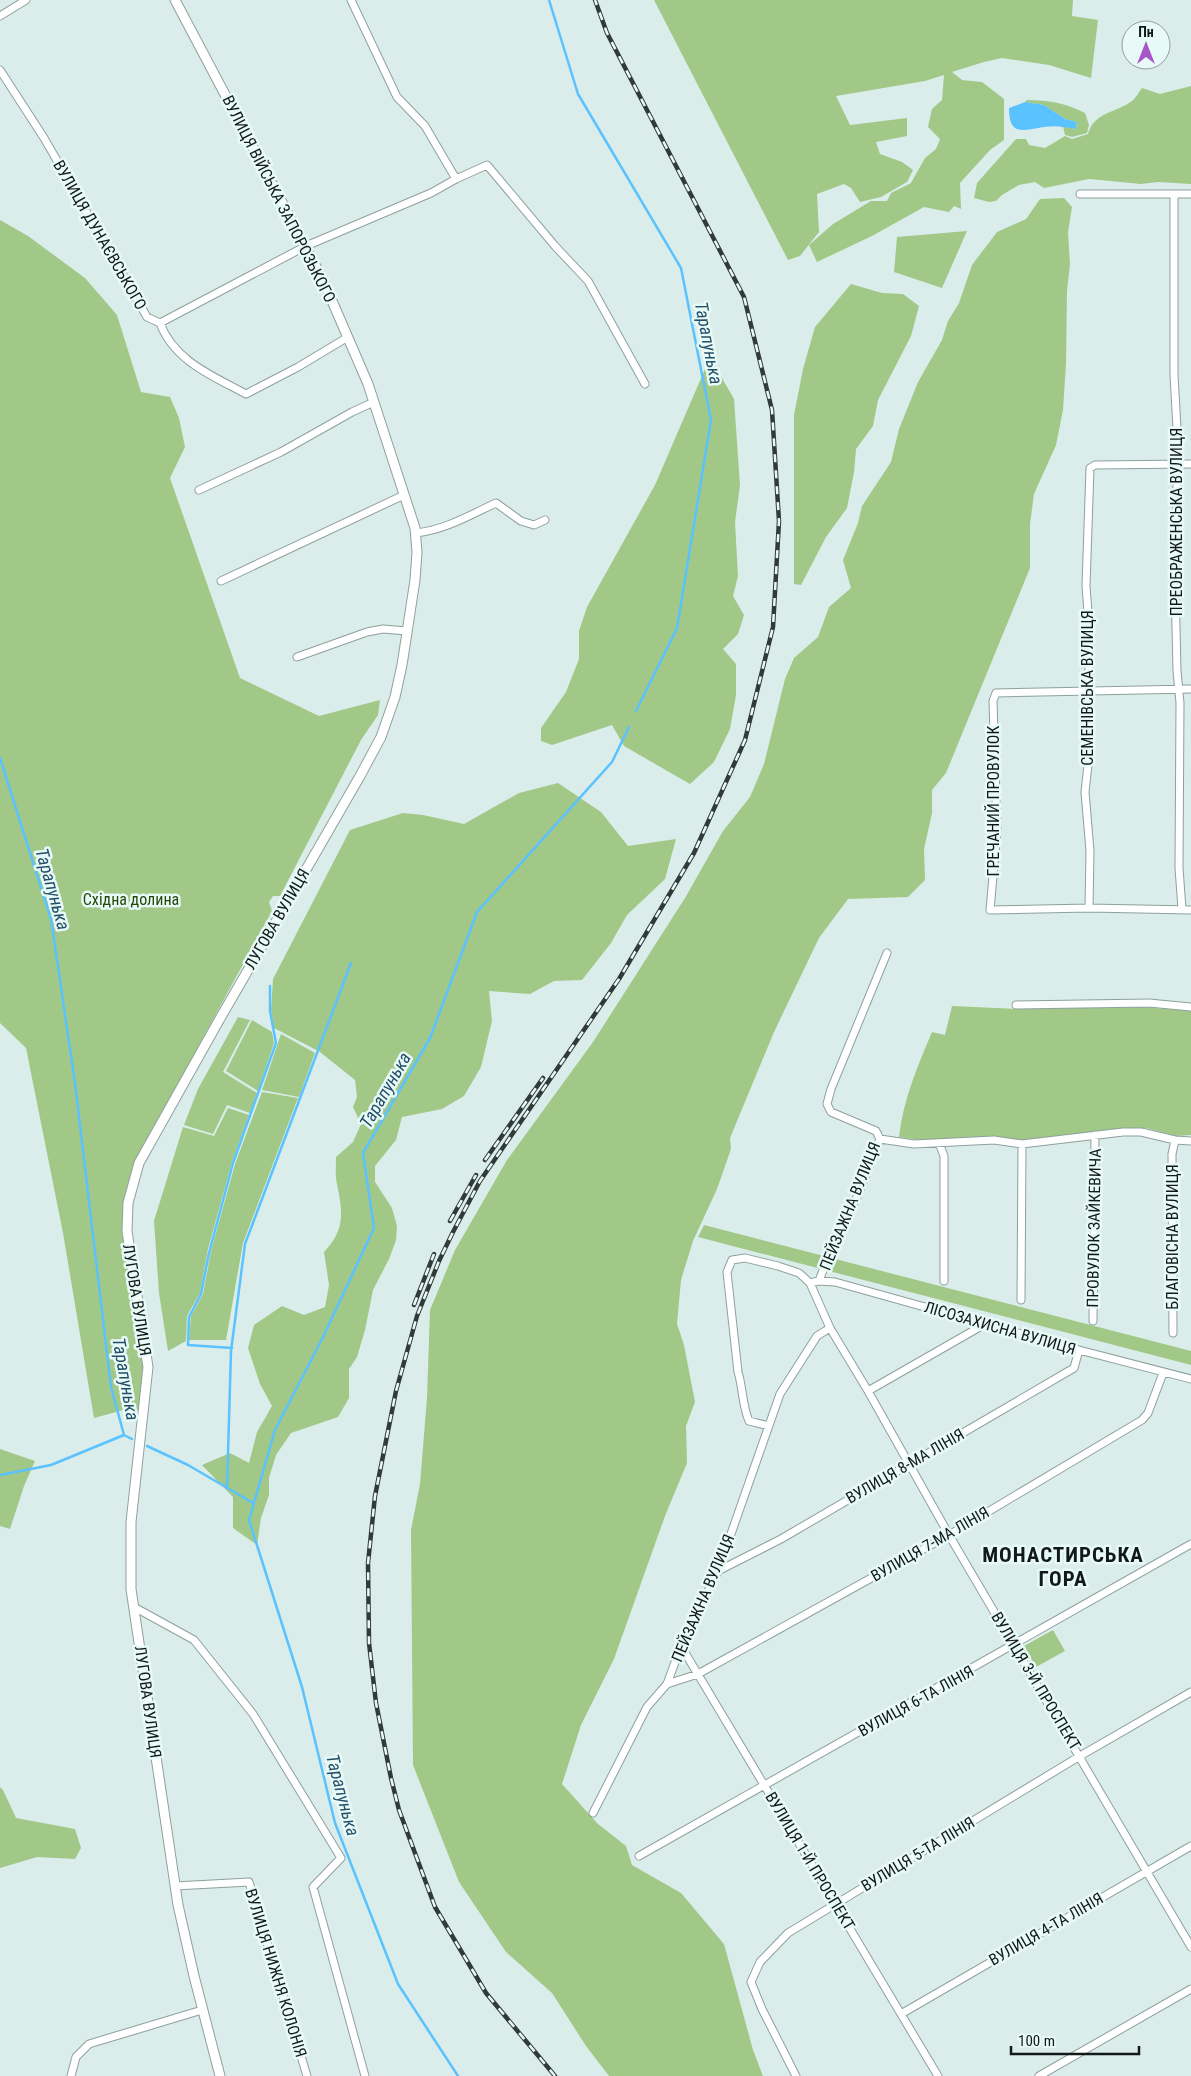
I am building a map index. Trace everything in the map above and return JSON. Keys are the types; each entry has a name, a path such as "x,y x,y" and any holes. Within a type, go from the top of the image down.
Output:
{"street":[{"path":"0,16 26,0"},
{"name":"ВУЛИЦЯ ВІЙСЬКА ЗАПОРОЗЬКОГО","path":"175,0 306,246 348,337 368,384 416,533 417,552 407,631 395,697 381,737 326,836"},
{"path":"351,0 397,97 425,126 456,179"},
{"name":"ВУЛИЦЯ ДУНАЄВСЬКОГО","path":"0,70 44,138 147,317 160,323 169,341 192,364 246,394 298,367 348,337"},
{"path":"160,323 306,246 431,193 487,165 555,246 588,281 645,384"},
{"path":"1080,194 1191,194"},
{"name":"ПРЕОБРАЖЕНСЬКА ВУЛИЦЯ","path":"1174,194 1174,375 1179,464 1175,584 1179,689 1179,868 1182,910"},
{"path":"199,490 281,452 352,412 374,402"},
{"name":"СЕМЕНІВСЬКА ВУЛИЦЯ","path":"1089,908 1090,851 1085,792 1088,756 1090,638 1086,586 1090,468 1094,465 1133,463 1179,464"},
{"path":"1179,464 1191,464"},
{"path":"221,581 404,495"},
{"path":"416,533 445,527 496,503 521,521 534,525 545,520"},
{"path":"297,657 367,632 383,629 407,631"},
{"path":"1088,690 1191,689"},
{"name":"ГРЕЧАНИЙ ПРОВУЛОК","path":"1088,690 996,692 993,701 997,831 990,910 1089,908"},
{"name":"ЛУГОВА ВУЛИЦЯ","path":"220,2076 202,2010 175,1886 134,1608 131,1522 148,1367 127,1231 128,1203 139,1163 326,836"},
{"path":"1089,908 1191,910"},
{"name":"ПЕЙЗАЖНА ВУЛИЦЯ","path":"819,1281 830,1251 857,1197 880,1139 876,1131 831,1112 827,1104 831,1089 887,953"},
{"path":"1016,1005 1149,1003 1191,1008"},
{"path":"880,1139 914,1144 994,1140 1022,1144 1123,1132 1141,1132 1174,1140 1191,1141"},
{"name":"ПРОВУЛОК ЗАЙКЕВИЧА","path":"1093,1321 1095,1135"},
{"name":"БЛАГОВІСНА ВУЛИЦЯ","path":"1173,1333 1172,1154 1174,1140"},
{"path":"939,1143 944,1156 944,1281"},
{"path":"1021,1300 1022,1144"},
{"path":"769,1426 749,1421 744,1408 727,1272 732,1260 745,1258 798,1273 810,1283"},
{"name":"ЛІСОЗАХИСНА ВУЛИЦЯ","path":"810,1283 819,1281 835,1282 1163,1373 1191,1379"},
{"name":"ВУЛИЦЯ 3-Й ПРОСПЕКТ","path":"810,1283 830,1328 1191,1947"},
{"path":"868,1391 985,1324"},
{"name":"ПЕЙЗАЖНА ВУЛИЦЯ","path":"593,1813 647,1708 668,1684 681,1646 718,1571 780,1394 816,1336 830,1328"},
{"name":"ВУЛИЦЯ 8-МА ЛІНІЯ","path":"718,1571 781,1539 1074,1368 1079,1350"},
{"name":"ВУЛИЦЯ 7-МА ЛІНІЯ","path":"668,1684 698,1674 950,1535 1142,1420 1148,1413 1163,1373"},
{"name":"ВУЛИЦЯ 6-ТА ЛІНІЯ","path":"639,1856 1014,1646 1191,1544"},
{"path":"134,1608 194,1640 253,1714 341,1858 313,1887 365,2076"},
{"name":"ВУЛИЦЯ 1-Й ПРОСПЕКТ","path":"681,1646 938,2076"},
{"name":"ВУЛИЦЯ 5-ТА ЛІНІЯ","path":"796,2076 762,2009 751,1982 760,1962 788,1933 1080,1756 1191,1692"},
{"name":"ВУЛИЦЯ 4-ТА ЛІНІЯ","path":"901,2014 1191,1846"},
{"name":"ВУЛИЦЯ НИЖНЯ КОЛОНІЯ","path":"175,1886 249,1882 307,2076"},
{"path":"1039,2076 1191,1988"},
{"path":"71,2076 76,2057 89,2044 202,2010"}],"green space":[{"path":"654,0 1073,0 1072,16 1098,20 1091,78 1049,65 1002,58 952,72 962,80 982,82 1004,99 1004,140 990,150 960,183 961,209 954,206 949,212 924,207 872,236 817,262 809,245 833,224 871,201 887,201 891,193 911,183 925,158 936,149 940,139 928,127 932,109 942,100 944,75 925,81 836,96 850,125 907,118 907,136 876,142 880,154 902,162 913,170 907,182 881,197 860,202 851,188 844,184 817,194 819,232 800,256 788,260"},
{"path":"1191,86 1191,184 1158,182 1141,184 1089,179 1044,188 1035,182 1019,185 996,201 989,202 974,198 977,183 1016,139 1026,139 1029,145 1045,148 1065,136 1072,139 1088,134 1095,121 1132,101 1142,88 1160,94"},
{"path":"1027,100 1057,103 1085,113 1089,125 1087,133 1072,137 1065,135 1063,126 1076,129 1077,122 1065,119 1044,105 1025,102"},
{"path":"1064,198 1072,207 1068,232 1070,264 1067,291 1063,410 1056,445 1034,494 1030,524 1030,568 946,773 932,790 932,813 924,849 925,880 908,897 848,899 819,938 774,1032 730,1138 731,1149 717,1189 693,1241 681,1280 677,1324 684,1345 695,1402 686,1426 687,1463 665,1516 614,1659 581,1725 562,1784 598,1824 626,1846 632,1865 681,1893 724,1944 753,2050 763,2076 609,2076 586,2046 552,1993 506,1952 459,1882 413,1765 411,1530 420,1484 427,1398 430,1310 455,1250 507,1160 593,1042 685,898 723,831 750,797 764,764 785,679 794,658 818,637 829,607 851,588 843,560 858,523 862,506 891,462 899,429 918,382 942,340 948,321 959,303 972,265 997,232 1026,219 1040,199"},
{"name":"Східна долина","path":"0,220 28,236 85,278 117,315 141,392 170,397 179,418 185,447 170,478 240,678 319,716 380,700 378,715 361,740 280,896 273,896 269,902 272,911 136,1161 124,1202 144,1369 140,1411 127,1409 94,1418 63,1233 26,1048 0,1023"},
{"path":"967,231 942,288 894,272 897,237"},
{"path":"851,284 882,293 903,294 919,306 911,336 878,400 873,426 856,449 847,508 826,537 801,585 794,584 794,415 803,369 815,327"},
{"path":"715,366 734,399 740,485 735,522 738,576 733,596 744,615 738,634 723,649 736,664 736,695 730,729 714,762 690,784 624,746 612,725 552,745 541,741 541,728 566,692 579,659 579,631 587,607 655,485 705,369"},
{"path":"558,783 601,812 628,846 676,839 665,879 627,915 611,943 582,980 554,981 530,994 489,991 492,1021 481,1067 464,1096 442,1109 402,1117 396,1140 375,1166 375,1182 392,1208 397,1226 396,1240 389,1259 373,1290 365,1330 357,1357 349,1369 349,1398 338,1417 291,1433 276,1455 269,1478 269,1495 261,1518 257,1545 233,1528 233,1497 202,1465 230,1453 249,1463 257,1432 272,1406 260,1384 248,1348 254,1325 282,1306 304,1315 325,1307 329,1285 324,1252 336,1236 341,1221 336,1178 336,1157 353,1142 361,1124 353,1107 357,1097 355,1080 320,1052 274,1028 271,1010 273,979 350,830 403,813 423,815 464,824 519,793"},
{"path":"952,1006 1020,1009 1142,1007 1191,1011 1191,1135 1177,1136 1146,1128 1120,1129 1022,1140 990,1137 926,1141 899,1137 912,1083 932,1032 945,1035"},
{"path":"238,1017 250,1020 223,1072 257,1093 250,1113 227,1105 213,1134 184,1125 198,1089"},
{"path":"252,1020 272,1032 274,1043 258,1091 226,1071"},
{"path":"281,1034 315,1053 299,1097 262,1090"},
{"path":"262,1092 298,1098 243,1243 226,1340 189,1340 191,1316 203,1294 211,1251 235,1164"},
{"path":"228,1108 249,1115 232,1162 208,1249 200,1293 187,1316 186,1341 168,1351 159,1293 154,1221 183,1127 214,1136"},
{"path":"704,1225 1191,1351 1191,1365 698,1237"},
{"path":"0,1449 35,1461 24,1486 10,1529 0,1526"},
{"path":"1053,1630 1065,1651 1036,1667 1024,1646"},
{"path":"0,1787 16,1818 75,1829 81,1848 75,1859 37,1857 0,1868"}],"water":[{"path":"1025,102 1044,105 1065,119 1077,122 1076,129 1056,126 1024,130 1015,128 1012,124 1009,108"}],"waterway":[{"name":"Тарапунька","path":"549,0 578,94 681,268 711,420 677,628 636,711"},
{"name":"Тарапунька","path":"458,2076 398,1984 335,1823 302,1687 249,1520 275,1430 323,1337 374,1228 363,1153 430,1038 477,912 612,762 629,727"},
{"name":"Тарапунька","path":"0,758 51,919 75,1083 111,1387 124,1435 132,1439"},
{"path":"227,1488 231,1351 245,1244 351,963"},
{"path":"232,1348 188,1345 189,1317 201,1294 209,1253 233,1163 276,1043 270,1011 270,986"},
{"path":"0,1475 51,1465 124,1435"},
{"name":"Тарапунька","path":"147,1446 188,1465 253,1503"}],"railway":[{"path":"555,2076 486,1993 435,1907 399,1810 376,1703 369,1643 368,1563 375,1496 396,1391 417,1316 439,1261 480,1181 619,979 694,853 745,740 773,627 779,521 772,410 744,297 607,33 595,0"},
{"path":"485,1160 543,1078"},
{"path":"450,1221 476,1175"},
{"path":"414,1305 434,1254"}],"district":[{"name":"МОНАСТИРСЬКА ГОРА","path":"1063,1567"}]}
